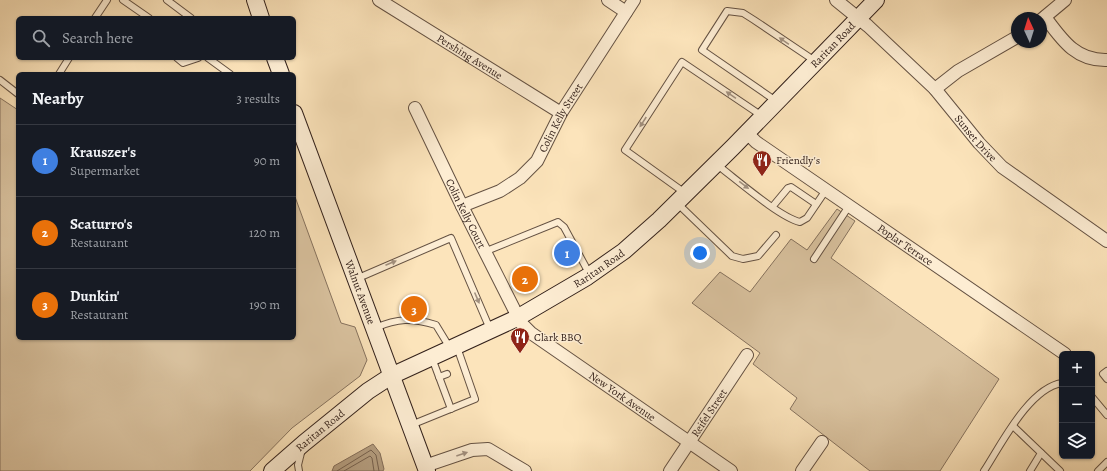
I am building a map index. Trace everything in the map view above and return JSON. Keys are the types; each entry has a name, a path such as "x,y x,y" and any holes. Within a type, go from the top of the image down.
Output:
{"main road":[{"path":"256,0 260,16"},
{"name":"Raritan Road","path":"272,471 368,391 392,376 517,318 590,275 624,251 716,164 876,0"},
{"path":"276,60 280,72"},
{"name":"Walnut Avenue","path":"296,118 426,469"}],"street":[{"name":"Pershing Avenue","path":"379,0 561,113"},
{"path":"608,0 626,12"},
{"name":"Colin Kelly Street","path":"462,206 500,191 520,178 537,161 561,113 634,0"},
{"name":"Sunset Drive","path":"836,0 859,18 935,89 979,143 1002,167 1107,241"},
{"path":"1047,15 1064,0"},
{"path":"1047,24 1063,42 1076,53 1090,58 1107,60"},
{"path":"935,89 958,71 1011,40"},
{"name":"Colin Kelly Court","path":"415,108 517,318"},
{"name":"Poplar Terrace","path":"747,133 756,142 1060,351"},
{"name":"New York Avenue","path":"517,318 531,333 731,471"},
{"name":"Reifel Street","path":"670,471 747,355"},
{"path":"802,471 822,442"},
{"path":"426,469 472,450 488,449 525,471"}],"lane":[{"path":"96,16 107,0"},
{"path":"123,0 146,16"},
{"path":"167,0 188,16"},
{"path":"778,102 702,50 727,11 743,13 816,62"},
{"path":"60,72 69,60"},
{"path":"179,60 183,63 192,60"},
{"path":"211,60 227,72"},
{"path":"764,116 682,62 625,150 681,198 732,256 737,258 758,256 776,235"},
{"path":"0,80 16,92"},
{"path":"716,164 773,206 794,220 800,222 807,218 826,190"},
{"path":"773,206 788,188 791,187 816,204"},
{"path":"814,259 849,206"},
{"path":"484,252 558,222 564,226 590,275"},
{"path":"356,279 451,238 491,330"},
{"path":"374,329 392,321 422,321 436,325 453,347 475,399 410,426"},
{"path":"432,357 451,409"},
{"path":"1107,371 1103,374 1107,379"},
{"path":"439,377 447,374"},
{"path":"984,471 1024,411 1050,386 1059,384"},
{"path":"1095,401 1107,415"},
{"path":"1013,426 1060,471"},
{"path":"299,471 298,465 304,443"},
{"path":"1030,471 1041,453"},
{"path":"1098,471 1107,462"}],"shaded area":[{"path":"0,98 16,109 16,340 296,340 296,199 341,323 355,327 367,360 360,376 292,428 250,471 0,471"},
{"path":"837,209 855,221 831,258 999,379 940,471 870,471 790,409 797,398 753,364 760,353 692,303 720,272 750,292 791,239 807,250"}],"water":[{"path":"373,444 380,453 384,469 383,471 332,471 334,466"}],"place":[{"name":"Friendly's","path":"762,177"},
{"name":"Krauszer's","path":"567,253"},
{"name":"Scaturro's","path":"525,279"},
{"name":"Dunkin'","path":"414,309"},
{"name":"Clark BBQ","path":"520,354"}]}
